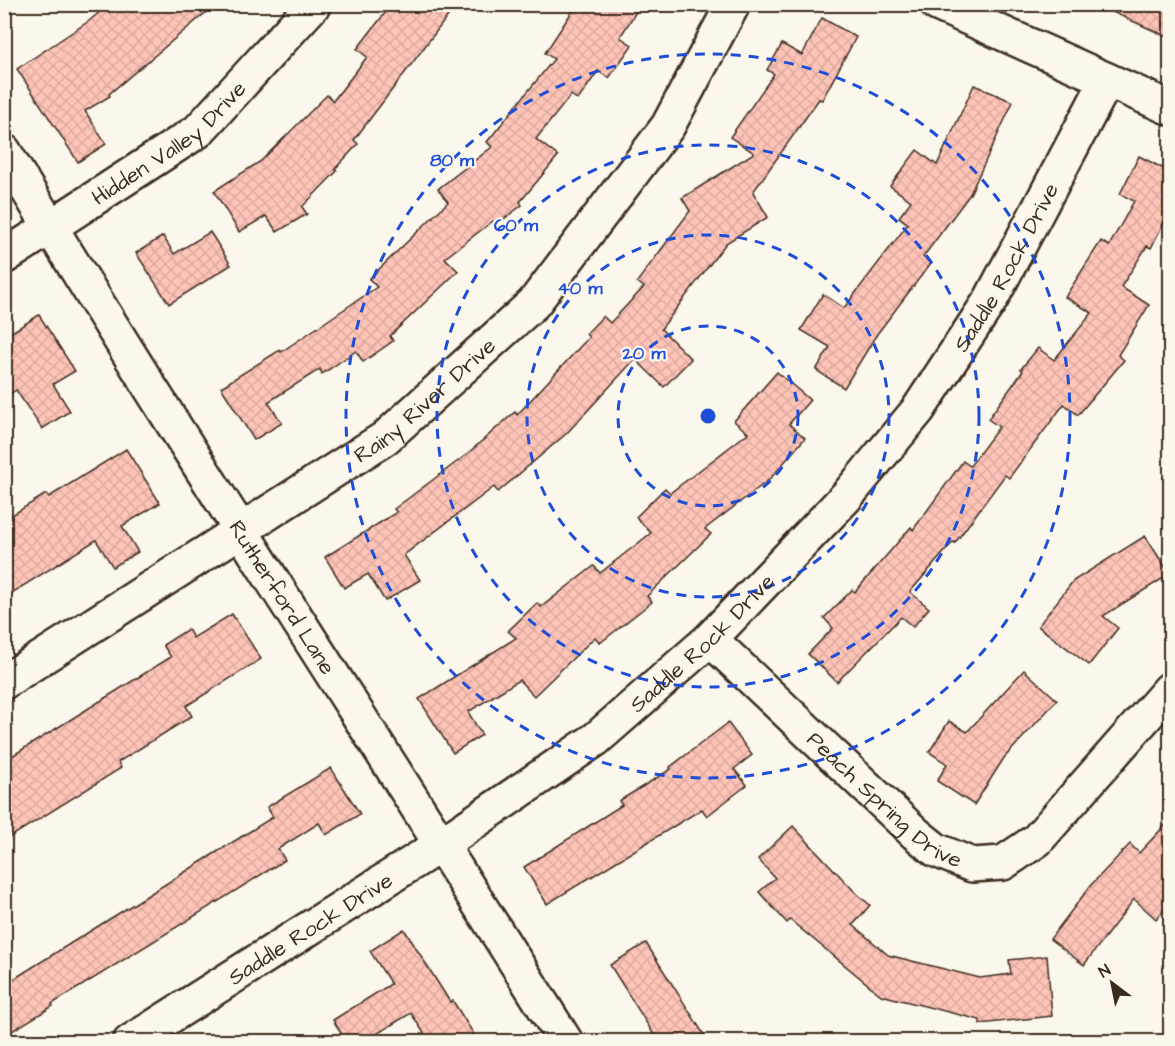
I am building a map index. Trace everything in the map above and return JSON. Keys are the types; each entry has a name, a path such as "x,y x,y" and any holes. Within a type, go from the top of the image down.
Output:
{"street":[{"name":"Hidden Valley Drive","path":"4,258 198,131 314,4"},
{"name":"Rainy River Drive","path":"4,682 386,438 534,303 668,126 733,4"},
{"path":"937,4 1170,108"},
{"name":"Saddle Rock Drive","path":"130,1041 442,844 596,739 710,639 846,497 918,410 991,299 1107,80"},
{"name":"Rutherford Lane","path":"4,151 240,531 566,1041"},
{"name":"Peach Spring Drive","path":"710,639 915,833 936,850 972,865 1003,863 1037,840 1170,689"}],"building":[{"path":"109,4 216,4 109,94 110,96 85,111 106,144 78,162 17,69 89,21"},
{"path":"392,4 457,4 354,140 358,144 335,169 337,171 302,207 307,214 277,232 266,216 239,232 214,191 261,161 327,95 333,101 367,57 357,49"},
{"path":"577,4 641,4 620,37 632,45 609,78 598,71 578,100 571,95 536,139 558,156 520,202 522,205 496,225 493,221 445,258 458,271 390,336 393,341 363,362 356,351 322,374 320,369 268,402 282,423 254,440 221,387 280,350 281,352 377,287 369,279 448,202 438,189 492,147 487,142 554,59 545,53"},
{"path":"1095,4 1170,4 1170,38"},
{"path":"822,18 856,37 822,100 819,99 753,192 768,217 726,243 661,329 691,359 664,387 635,359 567,433 498,492 494,487 404,555 420,580 385,601 368,574 344,588 325,557 397,512 394,509 466,455 515,412 517,415 589,337 586,334 603,316 610,323 644,287 637,282 690,211 682,198 754,153 730,137 774,74 767,70 782,44 802,55"},
{"path":"974,85 1013,102 970,194 923,257 931,263 877,334 844,388 816,370 830,347 801,330 823,294 844,308 908,224 899,217 911,201 890,186 917,150 937,165"},
{"path":"1139,156 1170,172 1170,210 1151,248 1147,246 1121,287 1149,305 1118,355 1124,360 1078,415 1064,404 1009,478 1005,475 955,543 953,542 910,592 929,608 913,627 901,617 837,682 808,654 833,628 824,618 852,590 855,592 911,527 913,530 963,461 970,466 999,427 988,419 1023,371 1021,369 1038,348 1054,360 1092,313 1065,297 1101,241 1109,246 1134,201 1120,194"},
{"path":"210,232 231,265 169,304 136,253 163,236 174,254"},
{"path":"39,315 75,371 53,384 70,411 42,429 16,390 4,398 4,337"},
{"path":"777,372 810,400 789,424 805,438 770,479 705,529 711,534 647,596 652,602 600,643 595,637 534,696 519,680 468,712 482,735 453,753 419,699 516,638 508,631 537,603 541,607 594,566 600,573 651,533 636,517 665,488 670,493 748,433 734,421"},
{"path":"126,449 160,503 122,526 138,552 113,567 96,540 4,598 4,520 46,494 49,497"},
{"path":"1145,536 1170,574 1103,616 1118,628 1089,665 1038,626 1073,581"},
{"path":"232,614 261,659 186,706 192,716 118,762 121,768 4,841 4,761 171,657 163,645 188,629 193,638"},
{"path":"1024,670 1057,700 1004,758 974,805 937,781 947,764 929,752 949,721 967,732"},
{"path":"728,723 752,755 734,769 747,785 707,816 702,809 547,904 524,867 622,805 619,801 671,769 670,767"},
{"path":"331,768 360,814 326,835 319,823 278,849 285,860 4,1036 4,985 273,817 267,807"},
{"path":"1170,820 1170,904 1156,919 1134,899 1084,965 1050,939 1091,885 1130,844 1139,853"},
{"path":"793,826 870,905 853,925 888,955 980,978 1011,974 1009,960 1047,956 1052,1016 980,1024 980,1020 881,995 790,920 787,923 759,892 775,878 758,859"},
{"path":"404,929 450,1002 453,1001 478,1041 429,1041 411,1013 365,1041 346,1041 333,1020 391,984 370,951"},
{"path":"646,943 708,1041 658,1041 610,965"}]}
